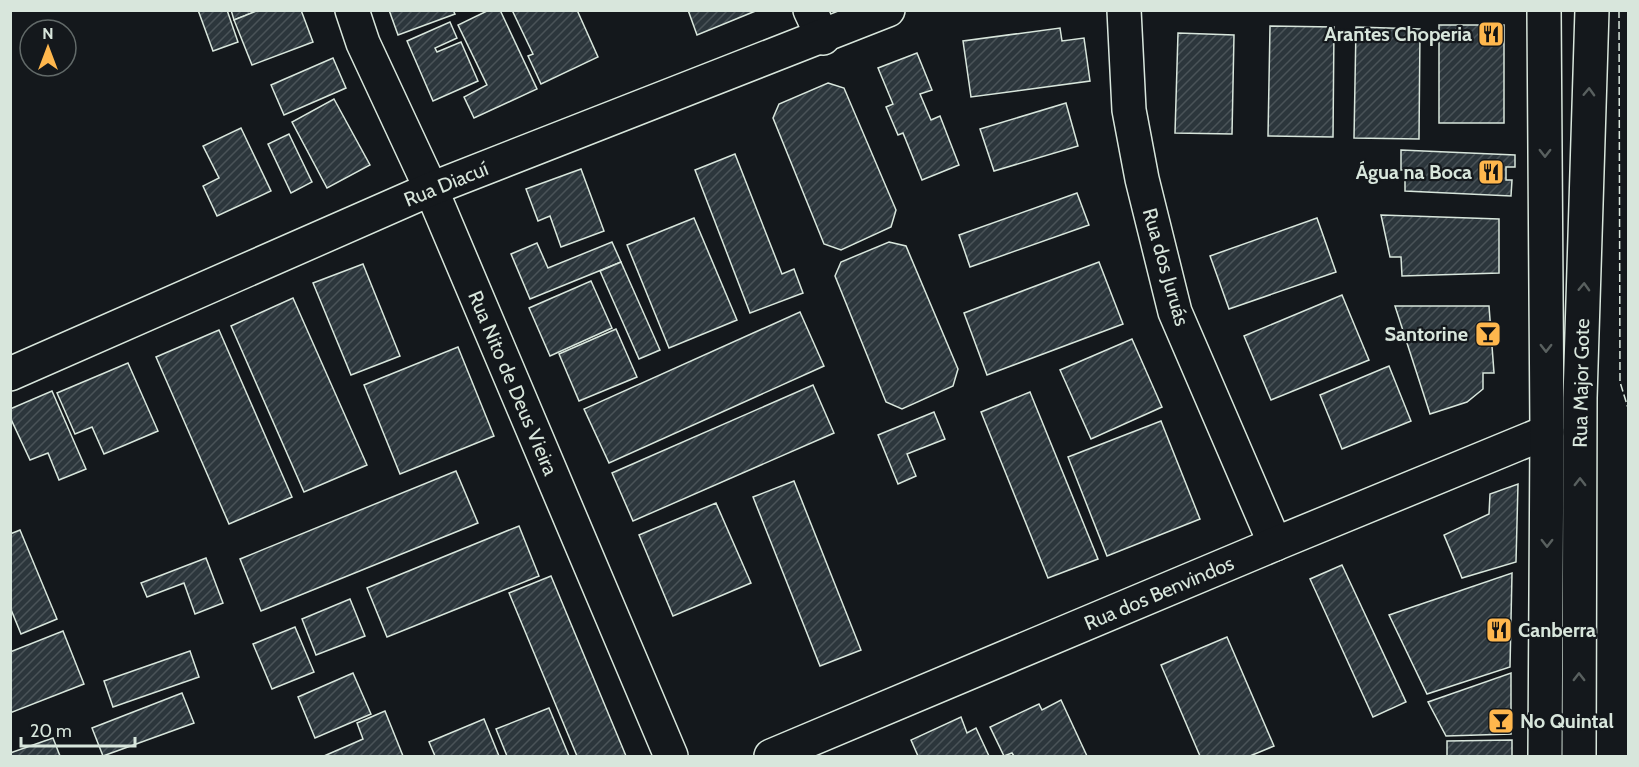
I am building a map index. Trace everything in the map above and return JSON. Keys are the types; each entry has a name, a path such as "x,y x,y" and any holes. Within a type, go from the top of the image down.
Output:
{"street":[{"name":"Rua Nito de Deus Vieira","path":"352,10 363,43 431,189 671,756"},
{"name":"Rua Diacuí","path":"10,374 431,189 817,24 888,10"},
{"name":"Rua dos Juruás","path":"1124,10 1129,110 1142,179 1175,312 1275,544"},
{"name":"Rua Major Gote","path":"1544,10 1547,432 1545,756"},
{"name":"Rua Major Gote","path":"1579,756 1580,398 1592,10"},
{"name":"Rua dos Benvindos","path":"771,756 1547,432"}],"building":[{"path":"198,10 227,10 238,42 213,51"},
{"path":"231,10 259,10 234,20"},
{"path":"259,10 301,10 313,42 252,65 234,20"},
{"path":"389,10 453,10 455,14 398,35"},
{"path":"489,10 500,10 537,89 474,118 464,97 487,85 458,25"},
{"path":"512,10 577,10 598,57 541,84 528,56 533,54"},
{"path":"688,10 758,10 697,35"},
{"path":"450,22 457,38 435,48 437,52 461,42 478,81 433,101 407,41"},
{"path":"1439,25 1504,25 1504,123 1439,123"},
{"path":"1270,26 1334,27 1333,137 1268,136"},
{"path":"1356,27 1420,29 1419,139 1354,138"},
{"path":"1060,28 1062,41 1084,38 1090,81 971,97 963,41"},
{"path":"1178,33 1234,35 1232,134 1175,133"},
{"path":"917,53 932,90 920,94 931,120 940,116 959,165 922,180 903,133 898,135 886,107 893,104 878,68"},
{"path":"333,58 346,88 284,115 271,85"},
{"path":"828,83 844,88 896,210 891,227 841,250 824,244 773,118 779,104"},
{"path":"334,99 370,165 327,188 292,122"},
{"path":"1066,103 1078,146 994,171 980,129"},
{"path":"241,128 271,191 217,216 203,186 219,178 203,146"},
{"path":"289,134 312,182 291,193 268,144"},
{"path":"1401,150 1515,155 1515,167 1506,167 1506,180 1512,180 1511,196 1405,191 1405,170 1401,170"},
{"path":"735,154 782,274 794,269 803,293 750,313 695,170"},
{"path":"581,169 604,231 561,247 550,216 538,221 526,189"},
{"path":"1077,193 1089,225 970,267 959,235"},
{"path":"1381,215 1499,219 1499,273 1402,276 1401,257 1390,257"},
{"path":"694,218 737,320 669,348 627,245"},
{"path":"1317,218 1336,272 1229,309 1210,256"},
{"path":"612,242 621,262 530,299 511,254 537,243 548,268"},
{"path":"889,242 906,246 958,369 953,386 902,409 886,402 835,276 841,262"},
{"path":"621,262 660,350 639,359 600,271"},
{"path":"1099,262 1123,324 987,375 964,313"},
{"path":"363,264 400,356 351,375 313,283"},
{"path":"591,281 612,328 550,356 529,308"},
{"path":"1342,295 1369,360 1271,400 1244,336"},
{"path":"293,298 367,465 304,492 231,326"},
{"path":"1395,306 1489,306 1494,373 1483,373 1483,389 1467,402 1430,414"},
{"path":"800,312 824,366 609,463 584,409"},
{"path":"616,329 637,377 579,401 559,354"},
{"path":"219,330 292,497 229,524 156,357"},
{"path":"1132,339 1162,407 1091,439 1060,370"},
{"path":"458,347 494,436 400,474 364,385"},
{"path":"128,363 158,431 104,454 92,427 75,434 57,393"},
{"path":"1389,366 1411,421 1342,449 1320,395"},
{"path":"813,385 834,433 633,521 612,473"},
{"path":"52,391 86,469 59,480 48,453 30,460 10,417 10,409"},
{"path":"1030,392 1098,559 1048,578 981,412"},
{"path":"934,412 945,439 907,454 916,476 898,484 878,435"},
{"path":"1161,421 1200,519 1107,556 1068,457"},
{"path":"456,471 478,523 261,611 240,559"},
{"path":"794,481 861,650 820,666 753,497"},
{"path":"1518,484 1516,562 1462,578 1444,535 1489,514 1490,494"},
{"path":"716,503 751,583 673,616 639,535"},
{"path":"519,526 539,576 387,637 367,588"},
{"path":"20,530 57,619 21,634 10,607 10,534"},
{"path":"206,558 223,603 195,614 184,583 147,597 141,583"},
{"path":"1342,565 1406,702 1373,717 1310,579"},
{"path":"1512,573 1510,667 1427,694 1389,615"},
{"path":"551,576 626,756 577,756 509,593"},
{"path":"350,599 365,636 316,655 302,619"},
{"path":"295,627 314,672 272,689 253,644"},
{"path":"63,631 84,684 10,713 10,652"},
{"path":"1227,637 1274,746 1250,756 1200,756 1161,665"},
{"path":"190,651 199,677 113,707 104,681"},
{"path":"353,673 371,714 315,738 298,697"},
{"path":"1511,673 1511,734 1446,736 1428,702"},
{"path":"182,693 194,723 103,756 92,728"},
{"path":"1061,700 1087,756 1014,756 1012,753 1004,756 990,727 1039,704 1042,710"},
{"path":"549,708 569,756 507,756 496,729"},
{"path":"385,711 403,756 324,756 363,739 357,723"},
{"path":"961,717 967,733 976,728 989,756 918,756 911,740"},
{"path":"484,719 499,756 435,756 429,742"},
{"path":"53,738 60,756 10,756 10,753"},
{"path":"1512,740 1512,756 1447,756 1447,741"}],"fence":[{"path":"1619,10 1620,382 1628,408"}],"place":[{"name":"Arantes Choperia","path":"1491,34"},
{"name":"Água na Boca","path":"1491,172"},
{"name":"Santorine","path":"1488,334"},
{"name":"Canberra","path":"1499,630"},
{"name":"No Quintal","path":"1501,721"}]}
